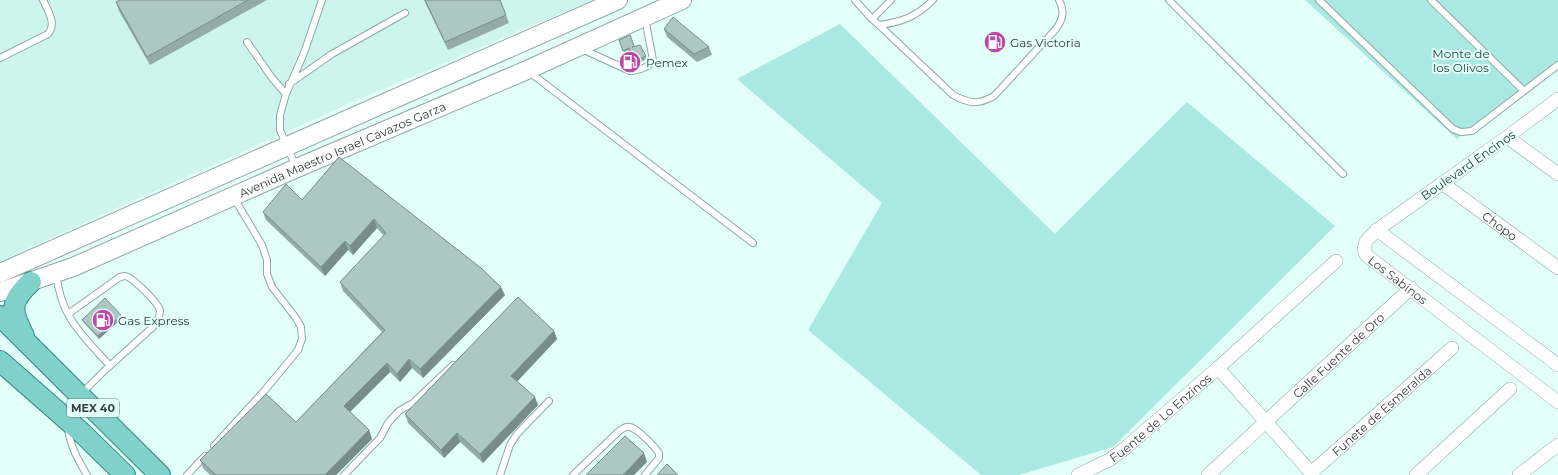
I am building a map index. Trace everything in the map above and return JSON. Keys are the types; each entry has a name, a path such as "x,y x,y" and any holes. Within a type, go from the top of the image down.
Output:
{"main road":[{"name":"Avenida Maestro Israel Cavazos Garza","path":"0,272 287,147 466,66 618,0"},
{"name":"Avenida Maestro Israel Cavazos Garza","path":"0,292 56,274 297,168 527,70 682,0"},
{"path":"27,342 17,322 14,307 20,293 31,282"},
{"name":"MEX 40","path":"0,316 160,475"},
{"name":"MEX 40","path":"0,361 68,420 125,475"},
{"path":"96,446 96,460 108,475"}],"street":[{"name":"Boulevard Encinos","path":"1376,230 1558,99"},
{"path":"1507,137 1558,174"},
{"name":"Chopo","path":"1442,183 1558,268"},
{"path":"1376,230 1558,365"},
{"name":"Los Sabinos","path":"1376,230 1366,241 1364,249 1366,255 1558,402"},
{"path":"1312,474 1218,368 1336,261"},
{"name":"Calle Fuente de Oro","path":"1214,473 1266,421 1411,288"},
{"name":"Funete de Esmeralda","path":"1312,474 1452,348"},
{"name":"Fuente de Lo Enzinos","path":"1078,475 1103,463 1124,450 1218,368"},
{"path":"1416,475 1510,390"},
{"path":"1519,475 1558,445"}],"lane":[{"path":"0,58 48,34 51,30 53,26 52,21 43,0"},
{"path":"297,168 280,130 280,115 286,94 304,53 322,0"},
{"path":"855,0 872,19 953,95 965,101 975,103 985,101 994,96 1056,29 1061,21 1063,13 1059,0"},
{"path":"872,19 891,0"},
{"path":"879,25 910,18 922,10 932,0"},
{"path":"1170,0 1343,174"},
{"path":"1319,0 1453,129 1461,132 1472,131 1558,65"},
{"path":"1431,0 1524,91"},
{"path":"290,84 332,54 404,13"},
{"path":"576,47 630,71 650,64 653,60 644,17"},
{"path":"247,42 272,78 286,94"},
{"path":"527,70 753,243"},
{"path":"187,475 265,390 298,350 302,338 301,327 296,318 272,287 267,274 267,260 262,245 234,197"},
{"path":"56,274 58,288 68,314 77,328 110,366"},
{"path":"68,314 120,277 124,276 132,279 160,310 159,318 154,326 80,395"},
{"path":"344,475 380,438 388,423 398,411 413,403 456,363"},
{"path":"500,475 510,445 516,434 549,401"},
{"path":"68,420 69,436 75,455 87,475"},
{"path":"573,475 618,432 624,427 629,427 635,430 659,453 659,458 645,475"}],"shaded area":[{"path":"0,0 592,0 346,105 0,261"}],"green space":[{"name":"Monte de los Olivos","path":"1305,0 1558,0 1558,61 1457,139"},
{"path":"840,24 1055,234 1187,102 1335,226 1113,447 1019,475 981,475 808,330 882,203 737,79"}],"building":[{"path":"120,0 248,0 147,57 116,2"},
{"path":"425,0 500,0 506,15 445,42"},
{"path":"673,17 709,47 694,54 664,29"},
{"path":"630,35 634,46 632,47 640,45 646,56 635,61 629,48 623,51 619,40"},
{"path":"339,157 481,268 501,287 420,369 409,359 397,374 387,363 344,406 369,430 325,475 216,475 200,460 266,394 296,422 385,330 340,282 386,233 374,219 350,246 345,241 321,267 263,212 286,184 302,200"},
{"path":"518,297 554,331 511,376 535,397 480,454 457,433 441,450 405,414"},
{"name":"Gas Express","path":"105,298 121,315 98,336 82,320"},
{"path":"625,436 644,453 623,475 586,475"},
{"path":"667,464 678,475 657,475"}],"place":[{"name":"Gas Victoria","path":"995,42"},
{"name":"Pemex","path":"630,62"},
{"name":"Gas Express","path":"103,320"}]}
